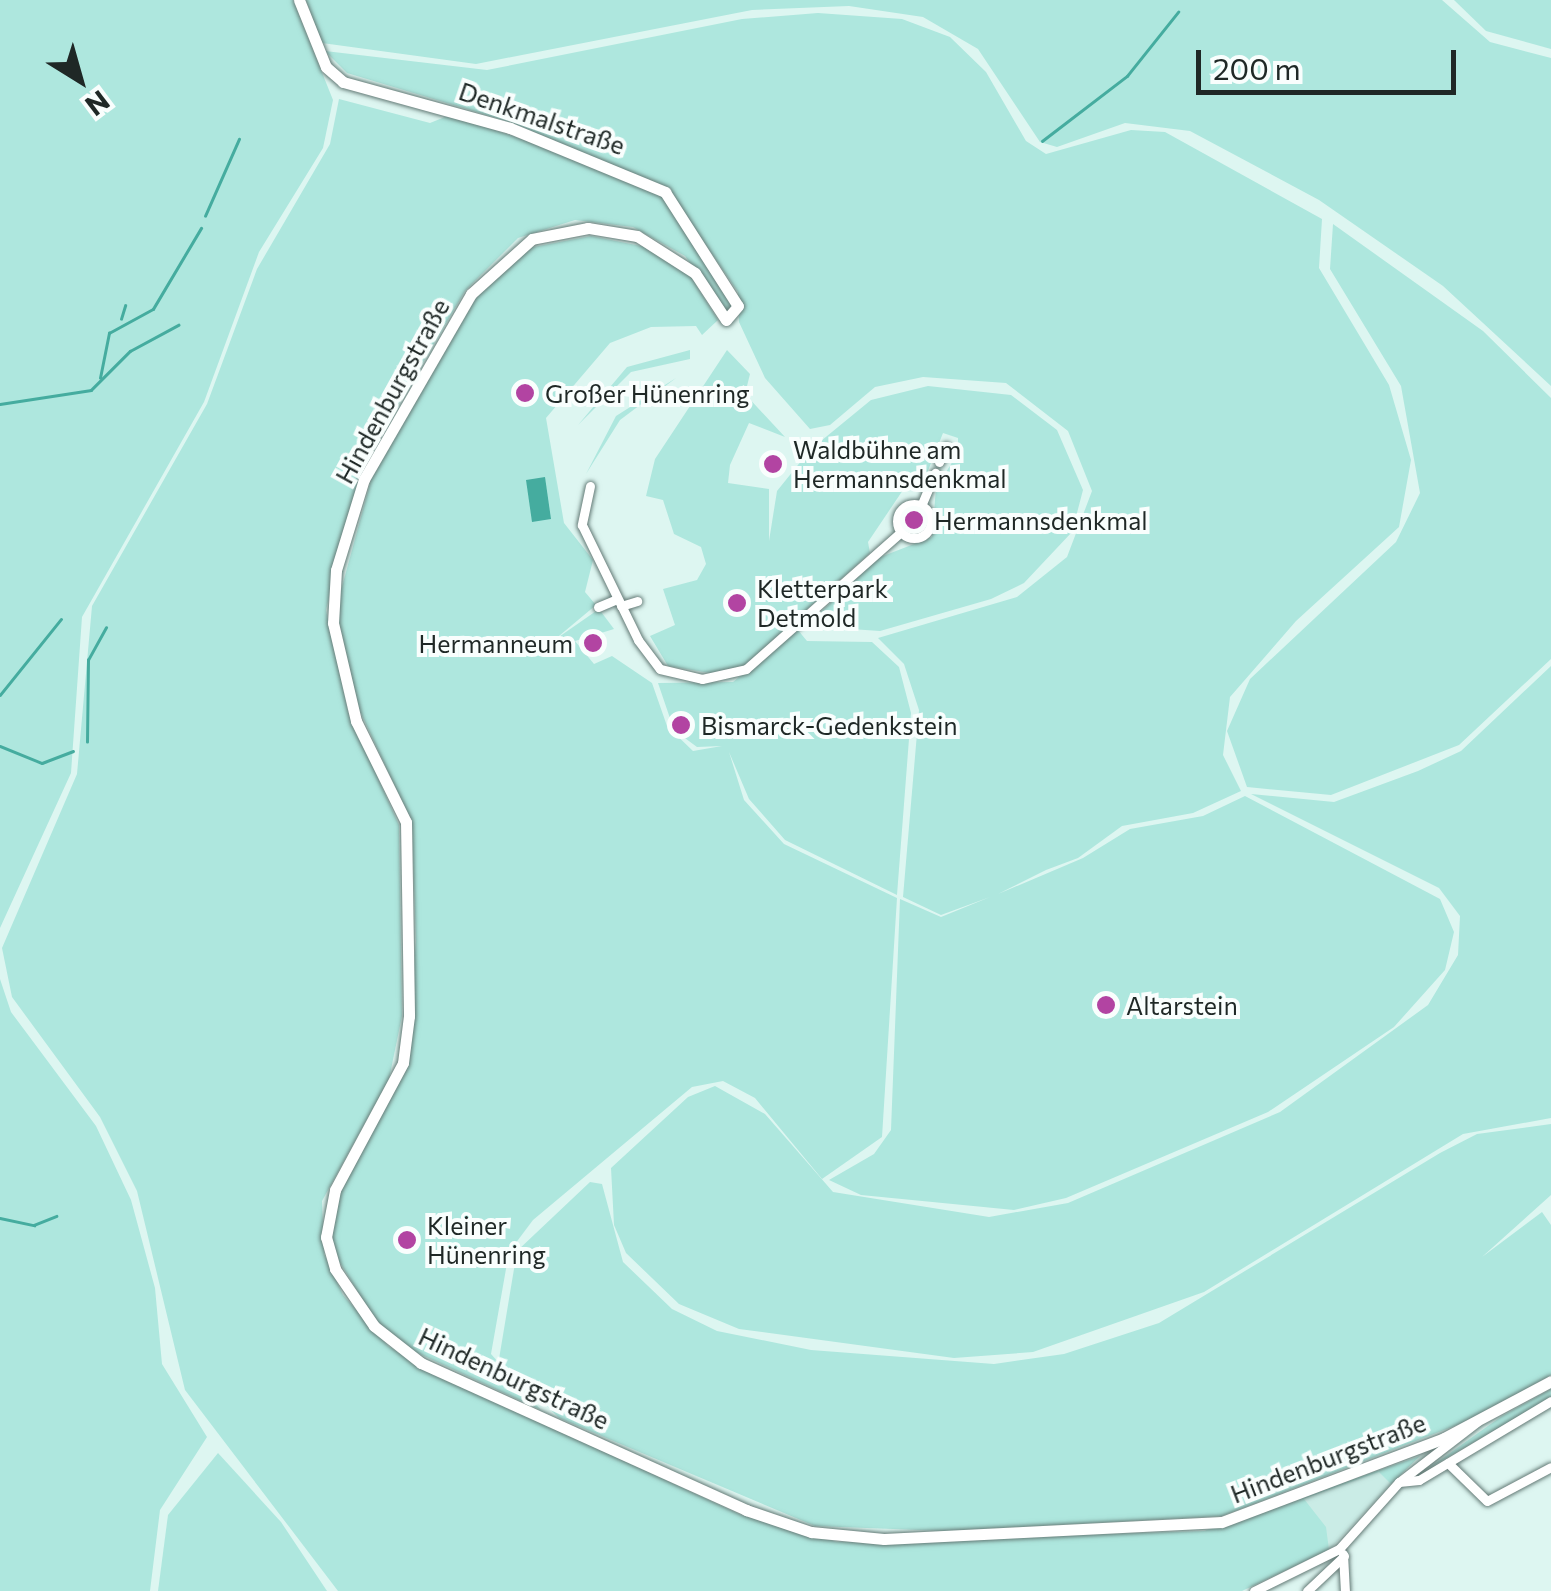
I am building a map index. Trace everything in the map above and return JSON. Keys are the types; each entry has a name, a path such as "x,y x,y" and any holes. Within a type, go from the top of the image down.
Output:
{"main road":[{"name":"Denkmalstraße","path":"299,0 338,79 510,128 665,192 732,288 732,321"},
{"name":"Hindenburgstraße","path":"732,321 696,273 637,236 588,228 532,239 471,294 364,479 336,570 333,623 356,721 408,831 409,1016 390,1096 329,1206 328,1253 348,1291 421,1362 746,1510 837,1536 1222,1522 1477,1422 1551,1382"}],"street":[{"path":"901,532 899,518 921,506 936,470 931,452"},
{"path":"590,486 582,525 659,672 729,681 748,670 847,576 901,532"},
{"path":"901,532 915,536 930,524 921,506"},
{"path":"598,607 636,601"},
{"path":"1400,1482 1448,1463 1551,1401"},
{"path":"1306,1591 1400,1482 1477,1422"},
{"path":"1448,1463 1487,1501 1551,1466"},
{"path":"1254,1591 1341,1552"},
{"path":"1341,1552 1345,1591"}],"shaded area":[{"path":"0,0 293,0 333,100 323,148 259,252 204,402 82,617 71,773 0,928"},
{"path":"306,0 1442,0 1490,42 1551,58 1551,386 1443,286 1319,200 1190,131 1125,123 1057,147 1040,142 978,49 923,17 849,6 752,10 476,64 322,43"},
{"path":"1454,0 1551,0 1551,49 1486,31"},
{"path":"818,13 902,19 950,37 986,72 1026,141 1046,154 1131,130 1165,132 1322,219 1319,268 1389,385 1411,460 1399,527 1296,621 1230,697 1223,755 1241,791 1193,813 1122,826 1078,858 998,894 1083,858 1130,829 1203,816 1245,796 1440,899 1454,932 1445,970 1394,1027 1268,1112 1066,1198 1014,1210 861,1195 829,1180 874,1154 891,1130 900,899 941,917 990,897 941,915 903,897 919,710 904,664 878,638 1017,597 1067,557 1092,491 1068,431 1006,383 923,377 875,387 830,425 810,429 765,378 739,322 738,292 667,188 510,122 347,73 325,51 487,70 742,19"},
{"path":"339,99 430,123 450,115 628,175 661,194 734,308 727,313 685,256 633,227 575,220 518,238 465,291 361,468 326,610 348,712 399,825 402,1016 389,1079 322,1201 324,1254 343,1295 388,1346 421,1367 741,1515 837,1542 1204,1531 1420,1456 1391,1484 1379,1472 1304,1499 1326,1527 1329,1550 1242,1591 338,1591 185,1390 137,1191 100,1117 12,997 2,948 77,774 92,606 207,404 257,269 330,144"},
{"path":"1333,224 1483,331 1551,398 1551,659 1459,745 1331,795 1247,787 1227,731 1250,679 1396,542 1420,493 1401,386 1330,269"},
{"path":"591,236 646,247 691,277 718,320 702,335 696,326 651,327 610,343 546,418 564,523 593,560 585,592 596,605 553,641 599,609 614,629 575,641 594,664 612,656 652,683 667,726 693,751 722,746 697,747 674,730 658,683 733,682 797,629 807,641 872,642 899,667 911,713 897,895 785,840 749,799 729,752 744,800 784,844 897,898 882,1137 822,1179 755,1098 723,1081 692,1087 533,1220 509,1252 491,1354 541,1410 407,1348 377,1323 333,1251 333,1207 406,1064 416,941 412,823 359,709 336,609 374,469 477,296 528,248"},
{"path":"690,350 690,359 631,372 578,425 627,367"},
{"path":"727,350 750,374 745,394 785,437 749,423 730,465 728,483 769,489 769,541 777,491 810,450 871,400 928,386 1011,395 1057,430 1083,490 1072,532 1024,583 991,599 880,631 806,626 878,558 932,537 936,488 958,453 958,438 943,433 923,483 905,487 868,542 870,553 744,666 716,674 668,666 650,636 675,625 663,589 697,580 706,564 701,547 674,534 663,500 646,496 655,459"},
{"path":"676,378 620,420 586,474 616,416"},
{"path":"545,477 551,519 532,522 526,480"},
{"path":"1551,666 1551,1118 1463,1134 1204,1292 1033,1352 954,1358 739,1329 679,1304 626,1253 614,1225 611,1168 688,1097 715,1086 765,1114 833,1192 989,1217 1068,1203 1280,1112 1428,1005 1458,955 1460,916 1439,888 1251,794 1334,802 1418,771 1461,751"},
{"path":"0,979 11,1012 96,1126 131,1200 155,1288 162,1364 207,1437 160,1510 150,1591 0,1591"},
{"path":"1551,1124 1551,1195 1482,1257 1542,1212 1551,1225 1551,1375 1475,1418 1222,1516 945,1531 815,1526 559,1418 499,1359 517,1251 590,1182 602,1184 623,1262 672,1309 717,1331 811,1350 994,1364 1064,1354 1159,1323 1477,1134"},
{"path":"1551,1389 1551,1398 1429,1468 1502,1416"},
{"path":"218,1453 281,1522 327,1591 158,1591 168,1515"},
{"path":"1380,1471 1391,1484 1329,1550 1303,1500"}],"waterway":[{"path":"1042,141 1127,76 1178,12"},
{"path":"205,216 239,139"},
{"path":"100,378 109,333 153,309 201,228"},
{"path":"121,319 125,306"},
{"path":"0,404 91,390 130,351 178,325"},
{"path":"0,695 61,619"},
{"path":"87,742 88,660 106,628"},
{"path":"0,746 42,763 73,751"},
{"path":"0,1218 34,1225 56,1216"}],"place":[{"name":"Großer Hünenring","path":"525,393"},
{"name":"Waldbühne am Hermannsdenkmal","path":"773,464"},
{"name":"Hermannsdenkmal","path":"914,520"},
{"name":"Kletterpark Detmold","path":"737,603"},
{"name":"Hermanneum","path":"593,643"},
{"name":"Bismarck-Gedenkstein","path":"681,725"},
{"name":"Altarstein","path":"1106,1005"},
{"name":"Kleiner Hünenring","path":"407,1240"}]}
